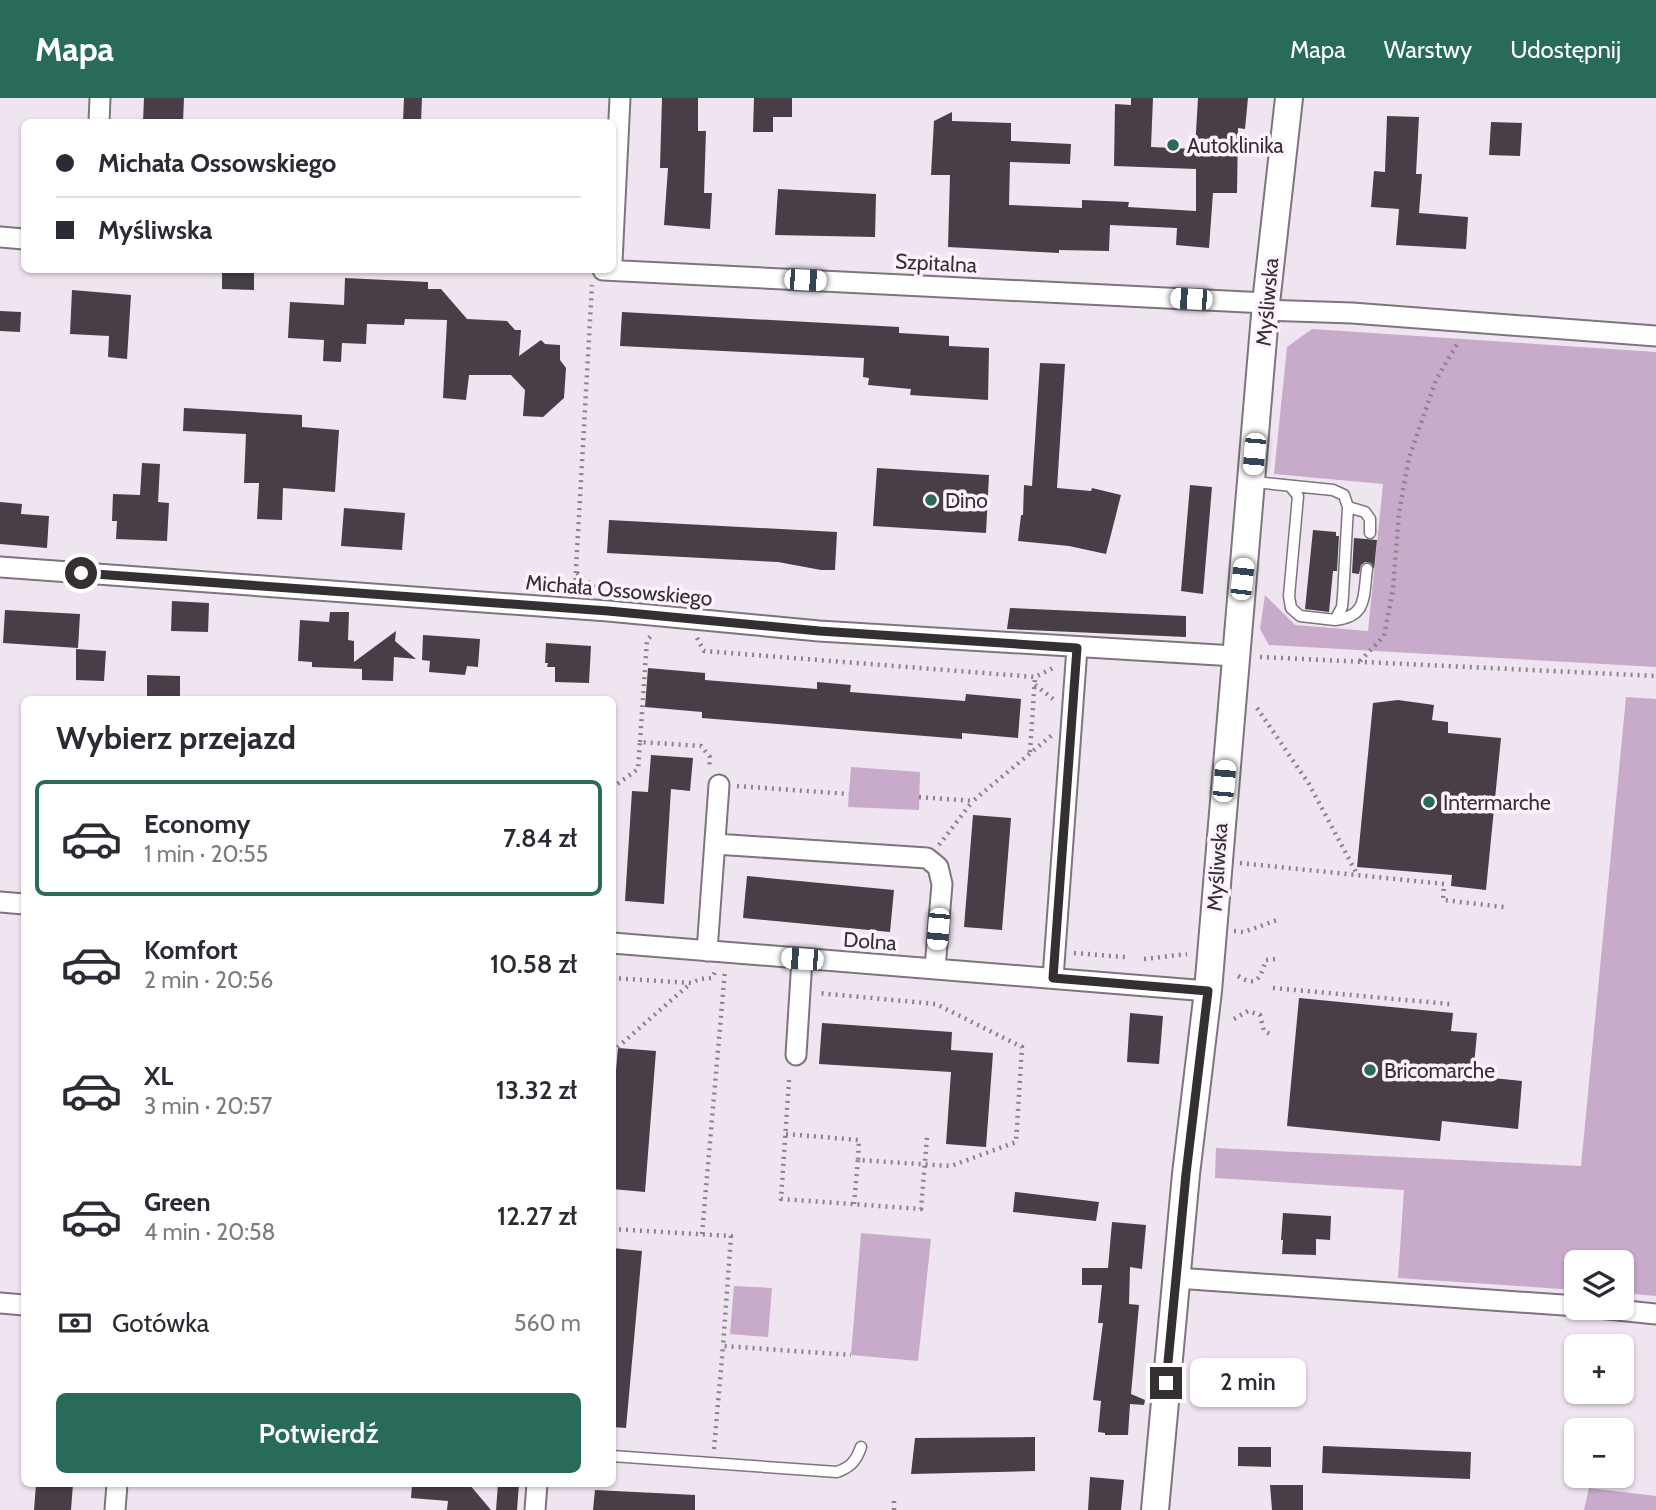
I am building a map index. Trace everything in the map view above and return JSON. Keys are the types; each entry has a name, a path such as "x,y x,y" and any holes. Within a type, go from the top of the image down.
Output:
{"street":[{"path":"99,119 100,98"},
{"path":"616,180 620,98"},
{"name":"Myśliwska","path":"1155,1510 1176,1278 1208,991 1266,306 1289,98"},
{"path":"0,237 21,239"},
{"name":"Szpitalna","path":"616,270 1266,306 1656,336"},
{"name":"Michała Ossowskiego","path":"0,567 608,611 819,631 1235,656"},
{"path":"1053,978 1077,648"},
{"path":"707,951 719,785"},
{"path":"715,844 927,858 938,867 942,884 934,968"},
{"path":"0,902 21,904"},
{"name":"Dolna","path":"616,943 707,951 726,961 802,959 1208,991"},
{"path":"796,1055 802,959"},
{"path":"1176,1278 1564,1305"},
{"path":"0,1303 21,1305"},
{"path":"1634,1312 1656,1314"},
{"path":"115,1510 117,1487"},
{"path":"535,1510 537,1487"}],"lane":[{"path":"1251,481 1333,490 1344,495 1348,507 1342,607 1335,620"},
{"path":"1290,486 1298,496 1289,596 1291,608 1300,616 1335,620 1357,613 1363,600 1367,569"},
{"path":"1348,507 1366,512 1370,519 1370,533"},
{"path":"616,1456 837,1472 849,1467 857,1459 861,1447"}],"path":[{"path":"575,587 598,275"},
{"path":"1360,661 1384,636 1387,626 1399,512 1409,458 1436,380 1470,322"},
{"path":"640,742 647,640 654,633 661,631"},
{"path":"696,636 704,651 1035,677 1062,663"},
{"path":"1235,656 1656,676"},
{"path":"1030,753 1035,677"},
{"path":"1034,685 1054,699"},
{"path":"1252,701 1309,784 1357,875"},
{"path":"927,858 973,801 1072,717"},
{"path":"919,797 973,801"},
{"path":"1239,863 1444,884 1443,900 1504,907"},
{"path":"1233,931 1244,932 1277,920"},
{"path":"1065,952 1125,957"},
{"path":"1144,959 1187,954"},
{"path":"1238,976 1253,982 1260,977 1266,960 1275,959"},
{"path":"726,961 738,970"},
{"path":"616,1049 691,983 712,978 726,961"},
{"path":"702,1234 726,961"},
{"path":"616,978 691,983"},
{"path":"1273,988 1450,1004"},
{"path":"800,992 932,1003 1022,1047 1016,1142 951,1166 858,1160"},
{"path":"932,1003 938,995"},
{"path":"1234,1019 1248,1011 1259,1015 1264,1031 1270,1034"},
{"path":"789,1080 782,1199 921,1209 927,1137"},
{"path":"786,1134 859,1140 854,1204"},
{"path":"616,1230 731,1236 713,1464"},
{"path":"723,1346 851,1354"},
{"path":"894,1498 894,1510"}],"shaded area":[{"path":"1312,329 1656,352 1656,667 1269,645 1260,629 1265,595 1295,625 1368,631 1383,484 1274,474 1287,347"},
{"path":"1626,697 1656,699 1656,1296 1634,1294 1634,1250 1564,1250 1564,1289 1398,1278 1404,1190 1215,1178 1216,1148 1581,1166"},
{"path":"851,767 920,772 919,810 848,807"},
{"path":"861,1233 931,1239 918,1361 851,1355"},
{"path":"734,1286 772,1288 768,1337 730,1334"},
{"path":"1589,1488 1656,1496 1656,1510 1584,1510"}],"building":[{"path":"144,98 184,98 183,119 143,119"},
{"path":"404,98 422,98 421,119 403,119"},
{"path":"662,98 698,98 698,131 706,131 704,193 712,193 710,229 664,225 668,168 660,168"},
{"path":"754,98 792,98 792,117 773,117 773,132 753,132"},
{"path":"1131,98 1153,98 1151,147 1195,149 1198,98 1248,98 1245,129 1238,128 1237,193 1213,193 1209,248 1176,245 1177,228 1110,225 1109,251 1059,250 1059,253 948,247 950,175 931,175 934,121 952,112 952,121 1011,123 1011,141 1071,144 1070,164 1010,162 1009,205 1082,208 1082,200 1129,202 1128,207 1196,211 1196,169 1114,166 1115,104 1131,105"},
{"path":"1387,116 1419,117 1416,174 1422,174 1419,213 1468,217 1466,249 1396,245 1399,209 1371,207 1374,171 1385,172"},
{"path":"1491,122 1522,123 1520,156 1489,155"},
{"path":"778,189 876,194 875,237 775,235"},
{"path":"222,273 254,273 254,290 222,289"},
{"path":"345,278 428,282 428,289 441,289 467,319 507,321 515,330 521,330 519,356 541,340 545,344 560,345 560,360 566,368 564,398 543,417 523,416 525,390 511,375 469,375 466,400 443,398 447,320 405,319 404,325 367,324 366,344 342,343 341,362 323,361 324,340 288,338 290,302 344,305"},
{"path":"72,290 131,295 127,359 108,357 109,336 70,334"},
{"path":"0,311 21,312 20,332 0,331"},
{"path":"622,312 899,327 899,333 949,336 949,346 989,348 988,400 910,395 911,389 868,385 869,378 863,377 864,358 620,346"},
{"path":"1040,363 1065,364 1057,488 1091,491 1092,488 1121,495 1106,554 1069,546 1018,541 1023,515 1024,485 1032,486"},
{"path":"184,408 302,415 302,427 339,430 335,492 283,488 282,520 257,519 259,483 244,483 246,434 183,431"},
{"path":"142,463 160,464 158,502 169,503 167,541 116,539 117,521 112,521 113,494 140,495"},
{"name":"Dino","path":"877,468 989,475 986,533 873,526"},
{"path":"1190,485 1212,487 1203,594 1181,591"},
{"path":"0,502 22,504 21,514 49,516 47,548 0,544"},
{"path":"344,508 405,513 402,550 341,546"},
{"path":"609,520 837,532 835,570 778,562 607,553"},
{"path":"1313,530 1336,532 1336,536 1339,536 1337,571 1333,571 1329,612 1305,609"},
{"path":"1354,538 1377,540 1374,569 1371,563 1365,562 1361,565 1359,574 1352,573"},
{"path":"172,601 209,603 208,632 171,631"},
{"path":"1010,608 1186,616 1186,637 1007,629"},
{"path":"5,610 80,614 78,648 3,643"},
{"path":"330,612 349,612 348,640 354,641 354,662 396,631 395,641 416,659 394,657 393,681 362,680 362,669 312,667 312,662 298,661 300,620 329,622"},
{"path":"423,635 480,639 478,667 467,666 465,675 429,672 430,661 422,660"},
{"path":"546,643 591,646 589,683 555,682 555,667 547,667 548,663 545,663"},
{"path":"76,649 106,651 104,681 76,680"},
{"path":"648,668 705,673 705,680 817,689 817,682 851,685 850,692 965,701 966,694 1021,699 1018,738 962,733 962,739 702,718 702,712 645,707"},
{"path":"147,675 180,676 180,696 147,696"},
{"name":"Intermarche","path":"1398,700 1434,705 1432,720 1448,722 1448,733 1501,738 1486,890 1451,886 1452,875 1357,867 1373,703"},
{"path":"651,755 693,758 690,791 671,789 664,904 625,901 632,791 648,792"},
{"path":"973,815 1011,818 1002,930 964,927"},
{"path":"747,876 894,890 890,932 743,918"},
{"name":"Bricomarche","path":"1299,998 1453,1013 1451,1031 1477,1033 1473,1076 1522,1081 1518,1129 1442,1121 1440,1141 1287,1126"},
{"path":"1130,1013 1163,1016 1159,1064 1127,1062"},
{"path":"822,1023 952,1032 951,1050 993,1053 986,1147 946,1144 951,1072 819,1064"},
{"path":"618,1048 656,1051 645,1192 616,1189"},
{"path":"1015,1192 1099,1202 1096,1221 1013,1212"},
{"path":"1283,1213 1331,1216 1330,1240 1316,1239 1316,1255 1282,1254"},
{"path":"1112,1222 1146,1225 1142,1269 1130,1267 1129,1304 1139,1305 1131,1394 1145,1400 1144,1405 1130,1404 1128,1435 1105,1435 1098,1432 1101,1401 1093,1400 1103,1323 1098,1323 1102,1285 1082,1285 1082,1268 1108,1268"},
{"path":"616,1248 642,1251 626,1428 616,1427"},
{"path":"1035,1437 1035,1471 911,1474 915,1438"},
{"path":"1323,1446 1471,1452 1470,1479 1322,1473"},
{"path":"1238,1447 1271,1447 1271,1467 1238,1466"},
{"path":"1090,1477 1124,1480 1121,1510 1088,1510"},
{"path":"1270,1485 1303,1485 1303,1510 1272,1510"},
{"path":"36,1487 73,1487 71,1510 34,1510"},
{"path":"412,1487 472,1487 491,1510 447,1510 448,1501 411,1498"},
{"path":"498,1487 519,1487 517,1510 496,1510"},
{"path":"595,1490 695,1495 695,1510 593,1510"}],"place":[{"name":"Autoklinika","path":"1173,145"},
{"name":"Dino","path":"931,500"},
{"name":"Intermarche","path":"1429,802"},
{"name":"Bricomarche","path":"1370,1070"}],"route":[{"path":"81,573 608,611 819,631 1077,648 1053,978 1208,991 1186,1174 1166,1383"}]}
